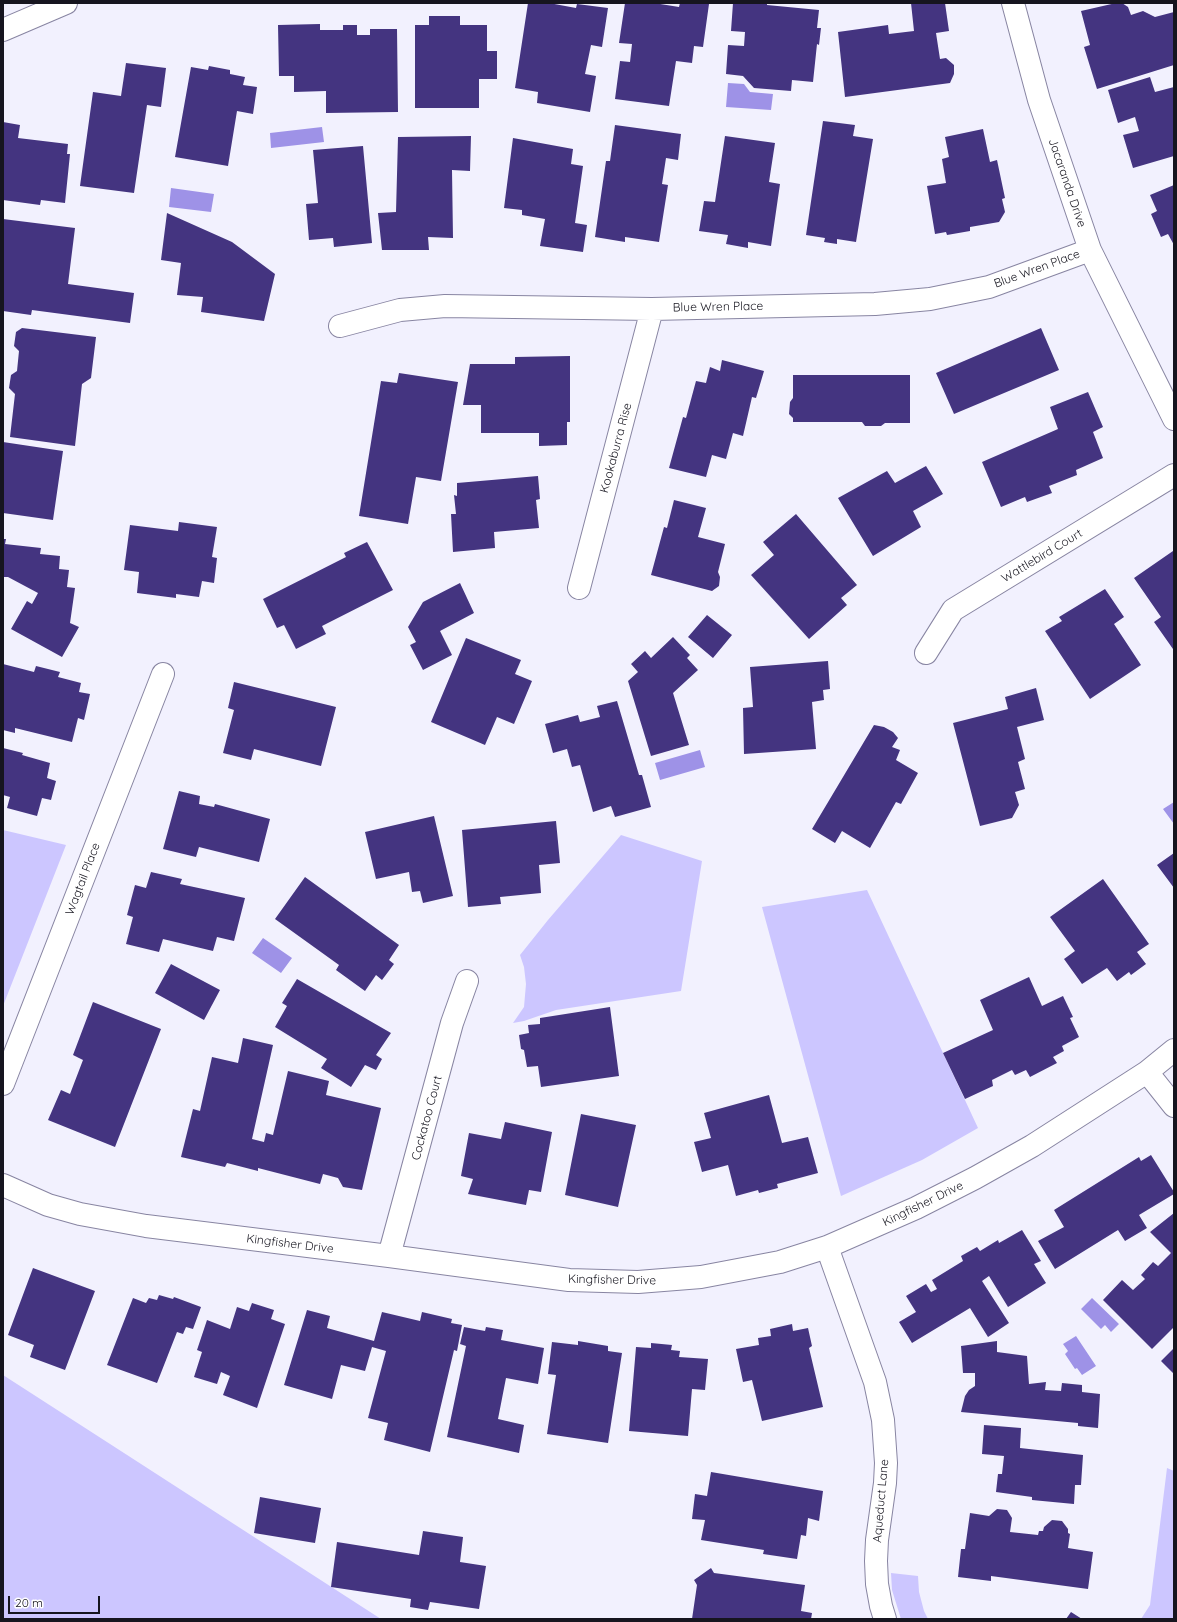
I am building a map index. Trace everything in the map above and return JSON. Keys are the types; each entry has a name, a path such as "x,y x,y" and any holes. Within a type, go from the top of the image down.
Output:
{"street":[{"path":"3,30 66,3"},
{"name":"Jacaranda Drive","path":"1013,3 1039,100 1090,250 1174,419"},
{"name":"Blue Wren Place","path":"340,326 400,310 445,306 652,309 874,304 930,299 988,287 1090,250"},
{"name":"Kookaburra Rise","path":"579,588 652,309"},
{"name":"Wattlebird Court","path":"926,653 953,610 1174,475"},
{"name":"Wagtail Place","path":"3,1084 163,674"},
{"name":"Cockatoo Court","path":"389,1256 452,1023 467,982"},
{"name":"Kingfisher Drive","path":"3,1185 48,1204 80,1214 109,1220 569,1280 638,1282 701,1277 780,1262 827,1247 916,1208 975,1178 1039,1142 1147,1072 1174,1050"},
{"path":"1147,1072 1174,1106"},
{"name":"Aqueduct Lane","path":"827,1247 875,1382 883,1420 886,1463 876,1561 877,1584 885,1619"}],"shaded area":[{"path":"728,83 744,84 750,92 773,94 771,110 726,107"},
{"path":"322,127 324,142 271,148 270,133"},
{"path":"171,188 214,194 211,212 169,207"},
{"path":"700,750 705,767 660,780 655,763"},
{"path":"1174,802 1174,824 1163,809"},
{"path":"3,830 66,845 3,1006"},
{"path":"621,835 702,861 681,991 556,1010 524,1021 513,1023 524,1007 526,984 524,967 520,955"},
{"path":"867,890 978,1128 922,1160 841,1196 762,907"},
{"path":"263,938 292,958 281,973 252,953"},
{"path":"1092,1298 1119,1324 1111,1332 1105,1325 1101,1329 1081,1309"},
{"path":"1076,1336 1096,1366 1082,1375 1077,1368 1075,1369 1065,1354 1068,1351 1063,1344"},
{"path":"3,1375 124,1453 381,1619 3,1619"},
{"path":"1167,1468 1174,1471 1174,1619 1141,1619 1150,1605"},
{"path":"891,1573 918,1576 919,1592 924,1611 928,1619 901,1619 892,1590"}],"building":[{"path":"528,3 549,3 576,8 577,4 608,8 602,47 591,45 585,74 596,76 590,112 537,103 538,92 515,88"},
{"path":"625,3 654,3 679,7 680,3 709,4 703,47 694,46 692,63 676,61 669,106 615,99 620,61 630,62 632,44 619,43"},
{"path":"733,3 767,3 767,5 819,10 817,28 821,28 819,45 817,44 813,82 792,80 791,91 754,88 743,76 726,74 728,45 744,46 745,32 731,31"},
{"path":"911,3 945,3 949,31 936,33 940,59 946,58 954,65 954,74 950,83 845,97 838,32 888,25 889,34 914,31"},
{"path":"1122,3 1128,7 1131,15 1143,11 1155,17 1174,12 1174,65 1097,89 1084,47 1090,45 1081,11"},
{"path":"429,16 460,16 460,25 487,25 487,51 497,51 497,79 479,79 479,108 415,108 415,25 429,25"},
{"path":"320,24 320,30 343,30 343,25 357,25 357,35 370,35 370,29 397,29 398,112 326,113 326,91 294,92 294,76 279,76 278,25"},
{"path":"126,63 166,68 161,107 147,105 134,193 80,186 93,92 121,96"},
{"path":"209,66 230,70 230,74 245,77 243,85 257,87 253,114 237,111 228,166 175,157 191,67 208,70"},
{"path":"1150,77 1155,92 1174,87 1174,156 1133,168 1123,135 1139,131 1135,117 1118,123 1108,90"},
{"path":"823,121 855,125 853,136 873,139 856,242 837,239 837,244 824,242 825,238 806,235"},
{"path":"3,122 20,125 18,138 68,144 67,154 70,154 65,203 41,200 40,205 3,200"},
{"path":"615,125 681,134 678,160 666,158 662,184 668,185 659,242 625,237 625,242 595,237 606,161 610,161"},
{"path":"983,129 990,162 997,160 1005,198 1002,199 1005,212 999,222 970,227 970,231 947,235 946,232 935,234 927,186 946,183 942,159 949,157 945,137"},
{"path":"471,136 470,171 452,170 453,238 428,237 429,250 382,250 378,213 396,212 398,137"},
{"path":"725,136 775,143 769,182 780,184 771,246 748,242 748,248 726,244 728,235 699,231 704,201 715,202"},
{"path":"513,138 573,149 571,164 583,166 575,223 587,225 583,252 540,246 545,219 522,215 522,210 504,208"},
{"path":"363,146 372,243 334,247 333,238 309,240 306,204 318,203 313,150"},
{"path":"1174,185 1174,245 1168,234 1161,237 1151,214 1157,211 1150,195"},
{"path":"167,213 232,242 275,274 264,321 201,312 203,297 177,295 181,263 161,260"},
{"path":"3,219 75,228 68,284 134,293 130,323 32,310 31,315 3,311"},
{"path":"22,328 96,337 91,378 82,384 75,446 10,437 15,394 9,388 11,375 17,371 19,351 14,346 16,332"},
{"path":"1041,328 1059,370 954,414 936,373"},
{"path":"570,356 570,422 567,422 567,445 539,446 539,433 481,433 481,405 463,405 470,364 515,364 515,357"},
{"path":"722,360 764,371 756,398 752,397 743,436 733,433 726,459 712,455 706,477 669,468 683,417 686,418 696,381 706,383 710,367 720,371"},
{"path":"399,373 458,382 441,481 416,477 408,524 359,516 381,381 397,383"},
{"path":"793,375 910,375 910,423 885,423 881,426 865,426 862,422 793,422 793,418 789,414 790,402 793,398"},
{"path":"1088,392 1103,427 1093,432 1103,458 1076,470 1077,475 1049,486 1052,493 1027,502 1025,497 1001,507 982,462 1058,429 1050,407"},
{"path":"3,442 63,451 53,520 3,513"},
{"path":"926,466 943,494 913,511 921,527 873,556 838,498 887,471 895,483"},
{"path":"538,476 540,499 536,500 539,528 494,532 495,548 453,552 451,514 456,514 454,495 457,496 457,483"},
{"path":"674,500 706,508 698,537 725,544 718,572 720,577 719,586 712,591 651,575 664,527 667,528"},
{"path":"796,514 857,585 841,598 847,605 809,639 751,575 774,555 763,542"},
{"path":"179,522 217,527 212,557 217,558 214,583 202,581 199,597 176,594 176,598 137,593 139,572 124,570 130,525 178,531"},
{"path":"3,539 6,539 5,544 41,548 40,554 60,556 59,569 69,570 67,587 75,588 70,623 79,627 62,657 11,629 27,601 32,604 38,593 8,577 3,577"},
{"path":"367,542 393,590 322,626 326,634 296,649 284,625 277,628 263,599 346,557 344,553"},
{"path":"1173,551 1173,649 1154,622 1161,617 1134,578"},
{"path":"460,583 474,613 440,631 452,655 423,670 410,645 416,642 408,627 423,602"},
{"path":"1105,589 1124,617 1114,624 1141,665 1090,699 1045,631 1062,621 1059,617"},
{"path":"707,615 732,635 713,658 688,637"},
{"path":"673,637 690,655 687,658 698,670 673,693 689,745 651,756 628,681 638,672 631,664 645,651 651,658"},
{"path":"466,638 521,660 515,674 532,681 514,724 497,717 485,745 431,722"},
{"path":"828,661 830,689 823,690 824,700 812,702 816,749 744,754 743,708 753,707 750,667"},
{"path":"3,664 34,672 36,666 60,672 58,677 81,683 79,692 90,694 84,720 78,718 72,742 15,728 15,733 3,730"},
{"path":"234,682 336,707 321,766 254,749 251,760 223,753 234,710 228,708"},
{"path":"1036,688 1044,720 1017,727 1025,759 1018,762 1025,789 1015,792 1019,805 1012,818 980,826 953,723 1008,709 1005,697"},
{"path":"617,701 639,775 642,775 651,807 615,817 611,806 593,812 580,765 572,767 567,749 553,753 545,724 578,715 580,722 600,717 597,706"},
{"path":"874,725 884,727 893,732 898,738 892,747 900,750 896,760 918,773 901,804 896,802 870,848 842,831 835,843 812,829"},
{"path":"3,748 23,753 22,755 50,763 47,778 56,781 51,800 42,798 37,816 7,808 10,797 3,795"},
{"path":"179,791 200,796 199,804 214,807 215,804 270,819 259,862 199,847 196,857 163,849"},
{"path":"434,816 453,896 423,903 420,891 412,892 409,872 376,879 365,832"},
{"path":"556,821 560,863 539,865 541,893 500,897 501,904 468,907 462,830"},
{"path":"1174,853 1174,888 1157,865"},
{"path":"151,872 182,879 180,884 245,898 234,941 217,937 213,951 163,939 159,952 126,944 133,917 127,915 135,885 146,888"},
{"path":"305,877 399,945 389,960 394,964 382,980 376,975 365,991 336,970 339,965 275,919"},
{"path":"1103,879 1149,944 1137,952 1146,964 1131,975 1129,972 1117,981 1107,968 1082,984 1064,959 1075,951 1050,917"},
{"path":"171,964 220,990 204,1020 155,993"},
{"path":"1029,977 1042,1006 1063,996 1073,1017 1070,1018 1079,1037 1062,1046 1064,1051 1053,1057 1057,1063 1030,1077 1026,1070 1015,1075 1012,1070 992,1080 993,1086 965,1099 943,1053 993,1030 980,1000"},
{"path":"297,979 391,1033 376,1055 382,1059 376,1070 365,1065 351,1087 321,1068 327,1059 275,1027 287,1006 282,1003"},
{"path":"93,1002 161,1029 115,1147 48,1120 61,1090 70,1094 83,1060 73,1055"},
{"path":"610,1007 619,1076 541,1087 538,1066 527,1067 524,1050 521,1049 519,1035 529,1033 528,1025 540,1024 540,1018"},
{"path":"243,1038 273,1045 252,1139 264,1142 266,1133 273,1135 288,1071 329,1081 326,1095 381,1108 362,1190 343,1187 338,1178 323,1174 320,1184 258,1168 258,1171 227,1163 225,1167 181,1157 193,1109 200,1111 212,1057 238,1063"},
{"path":"769,1095 782,1143 808,1137 818,1173 777,1184 778,1188 759,1193 758,1190 736,1196 728,1165 702,1172 694,1142 711,1138 704,1113"},
{"path":"581,1114 636,1125 618,1207 565,1195"},
{"path":"505,1122 552,1132 541,1192 529,1190 526,1205 468,1194 473,1179 461,1176 469,1133 501,1139"},
{"path":"1151,1155 1174,1194 1139,1215 1147,1228 1125,1241 1118,1230 1055,1269 1038,1241 1064,1227 1054,1210 1139,1157 1141,1161"},
{"path":"1174,1213 1174,1327 1152,1349 1103,1300 1122,1280 1133,1290 1145,1279 1141,1275 1153,1262 1158,1266 1171,1253 1150,1232"},
{"path":"1022,1230 1041,1261 1034,1264 1046,1283 1008,1307 989,1276 982,1281 1009,1323 988,1337 970,1308 912,1343 899,1322 916,1312 906,1296 926,1284 931,1292 937,1289 932,1280 963,1261 961,1256 977,1247 980,1251 998,1240 999,1243"},
{"path":"33,1268 95,1291 65,1370 30,1357 34,1345 8,1335"},
{"path":"159,1295 173,1299 174,1297 201,1307 193,1329 186,1327 183,1334 177,1332 157,1383 107,1365 133,1298 146,1303 149,1298 157,1300"},
{"path":"252,1303 274,1310 271,1319 285,1324 257,1408 223,1395 230,1376 221,1372 217,1384 194,1377 202,1352 197,1350 207,1320 230,1329 237,1307 249,1311"},
{"path":"307,1310 330,1316 327,1328 374,1341 382,1312 420,1321 422,1312 452,1319 451,1323 462,1325 457,1351 454,1350 430,1452 384,1440 388,1423 368,1418 386,1351 372,1347 365,1371 341,1365 332,1399 284,1385"},
{"path":"792,1324 793,1331 808,1328 812,1346 809,1348 823,1407 762,1421 752,1380 743,1382 736,1349 759,1345 758,1338 771,1336 770,1329"},
{"path":"464,1327 485,1331 486,1327 503,1330 501,1340 544,1348 538,1384 506,1378 498,1419 524,1425 519,1453 447,1437 466,1346 460,1344"},
{"path":"578,1341 608,1346 608,1351 622,1353 608,1443 547,1434 556,1375 548,1374 552,1342 578,1345"},
{"path":"997,1341 997,1352 1027,1356 1029,1384 1046,1382 1045,1390 1061,1391 1062,1383 1082,1385 1082,1392 1100,1394 1098,1428 1078,1426 1078,1423 961,1412 965,1396 969,1390 975,1386 975,1373 963,1373 961,1346"},
{"path":"651,1343 672,1345 671,1350 680,1351 679,1357 708,1359 705,1390 692,1389 688,1436 629,1431 636,1347 651,1348"},
{"path":"1174,1348 1174,1374 1161,1361"},
{"path":"984,1425 1021,1428 1020,1448 1083,1455 1081,1485 1075,1485 1074,1504 1032,1500 1032,1497 996,1492 998,1474 1002,1474 1004,1456 982,1454"},
{"path":"711,1472 823,1491 819,1521 808,1518 806,1536 801,1535 797,1559 763,1554 764,1550 701,1540 705,1520 692,1519 695,1494 707,1496"},
{"path":"260,1497 321,1508 315,1543 254,1533"},
{"path":"997,1509 1007,1510 1012,1518 1010,1532 1038,1535 1039,1531 1043,1531 1044,1527 1052,1520 1062,1521 1070,1534 1068,1548 1093,1552 1088,1589 991,1576 991,1581 958,1577 961,1549 965,1549 970,1513 989,1516"},
{"path":"423,1531 463,1537 460,1562 486,1566 479,1609 430,1602 428,1610 410,1607 411,1599 331,1587 337,1542 419,1555"},
{"path":"711,1568 714,1573 805,1585 801,1611 812,1613 811,1619 692,1619 697,1585 694,1580"},
{"path":"1071,1612 1082,1619 1066,1619"}]}
